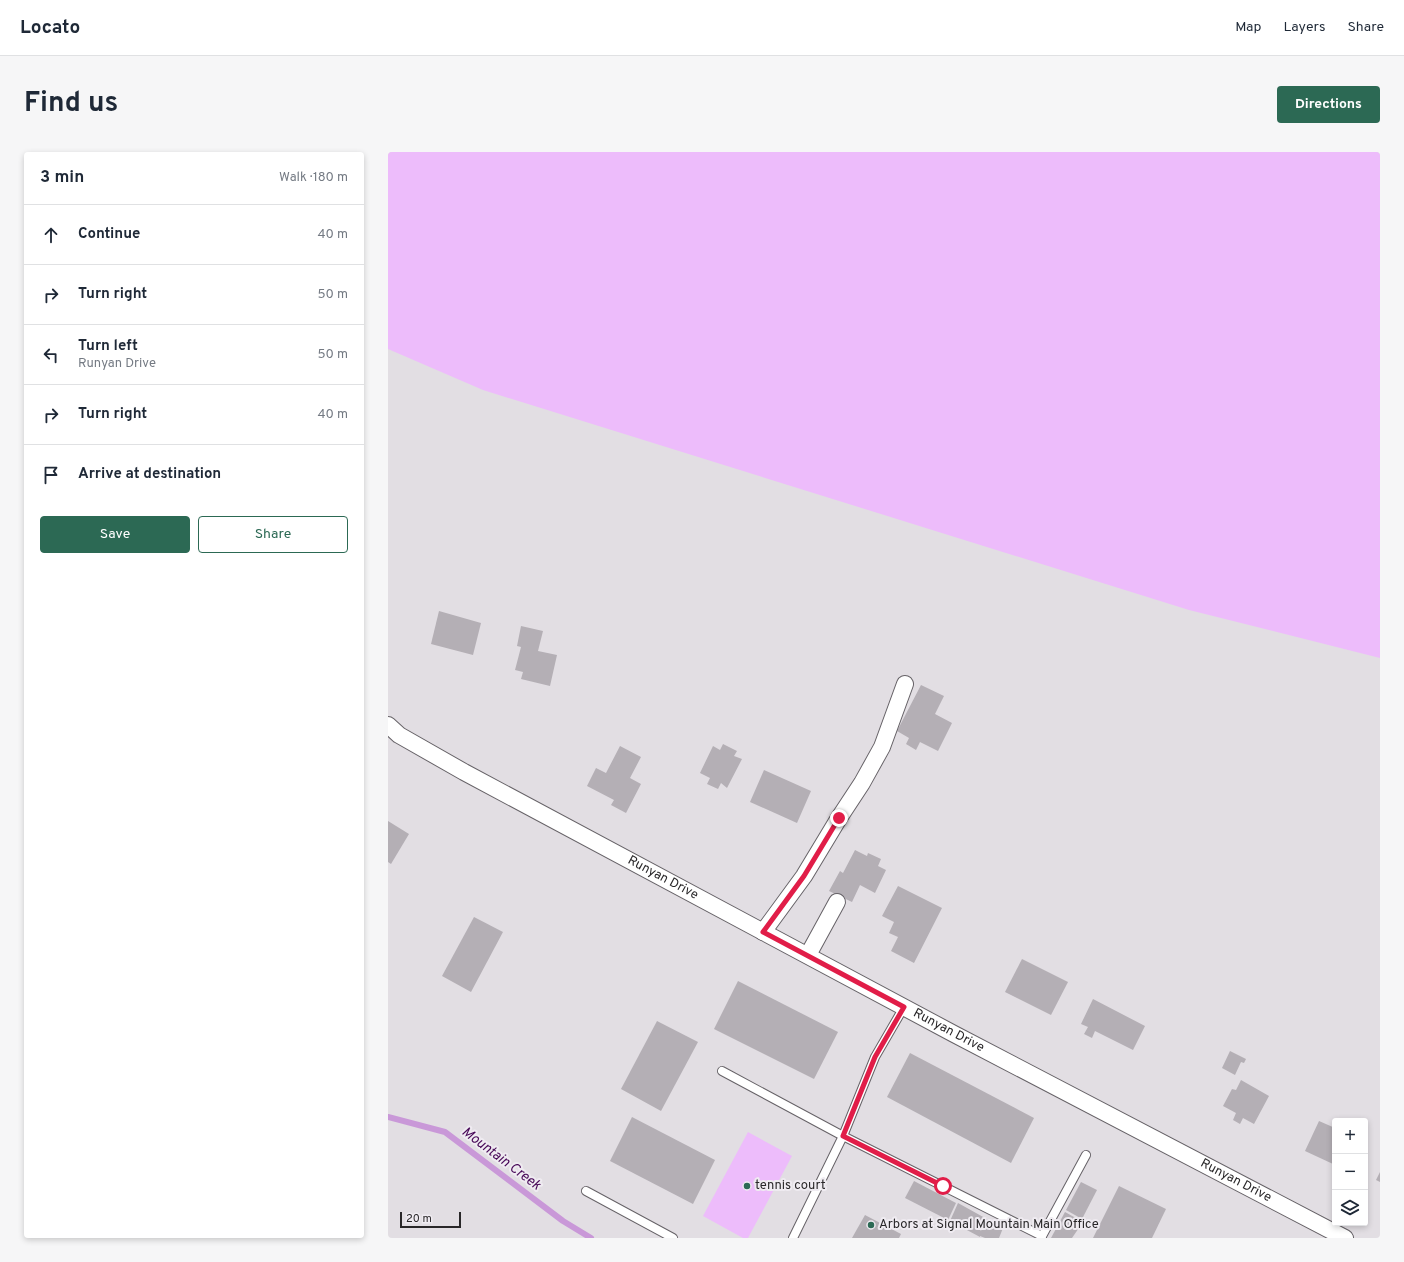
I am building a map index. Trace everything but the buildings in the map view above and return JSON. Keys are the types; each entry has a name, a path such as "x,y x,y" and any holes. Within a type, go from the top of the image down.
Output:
{"street":[{"path":"763,932 804,876 862,783 882,747 905,684"},
{"name":"Runyan Drive","path":"388,725 399,735 464,772 904,1007 1345,1238"},
{"path":"808,956 837,902"}],"lane":[{"path":"793,1238 843,1136 875,1057 904,1007"},
{"path":"722,1071 843,1136 1042,1237 1086,1155"},
{"path":"586,1191 673,1238"}],"shaded area":[{"path":"388,152 1380,152 1380,658 1189,610 483,390 388,349"},
{"name":"tennis court","path":"748,1132 792,1156 748,1238 743,1238 703,1216"}],"waterway":[{"name":"Mountain Creek","path":"388,1117 445,1132 563,1221 591,1238"}],"place":[{"name":"tennis court","path":"747,1186"},
{"name":"Arbors at Signal Mountain Main Office","path":"871,1225"}],"route":[{"path":"839,818 804,876 763,932 904,1007 875,1057 843,1136 943,1186"}]}
